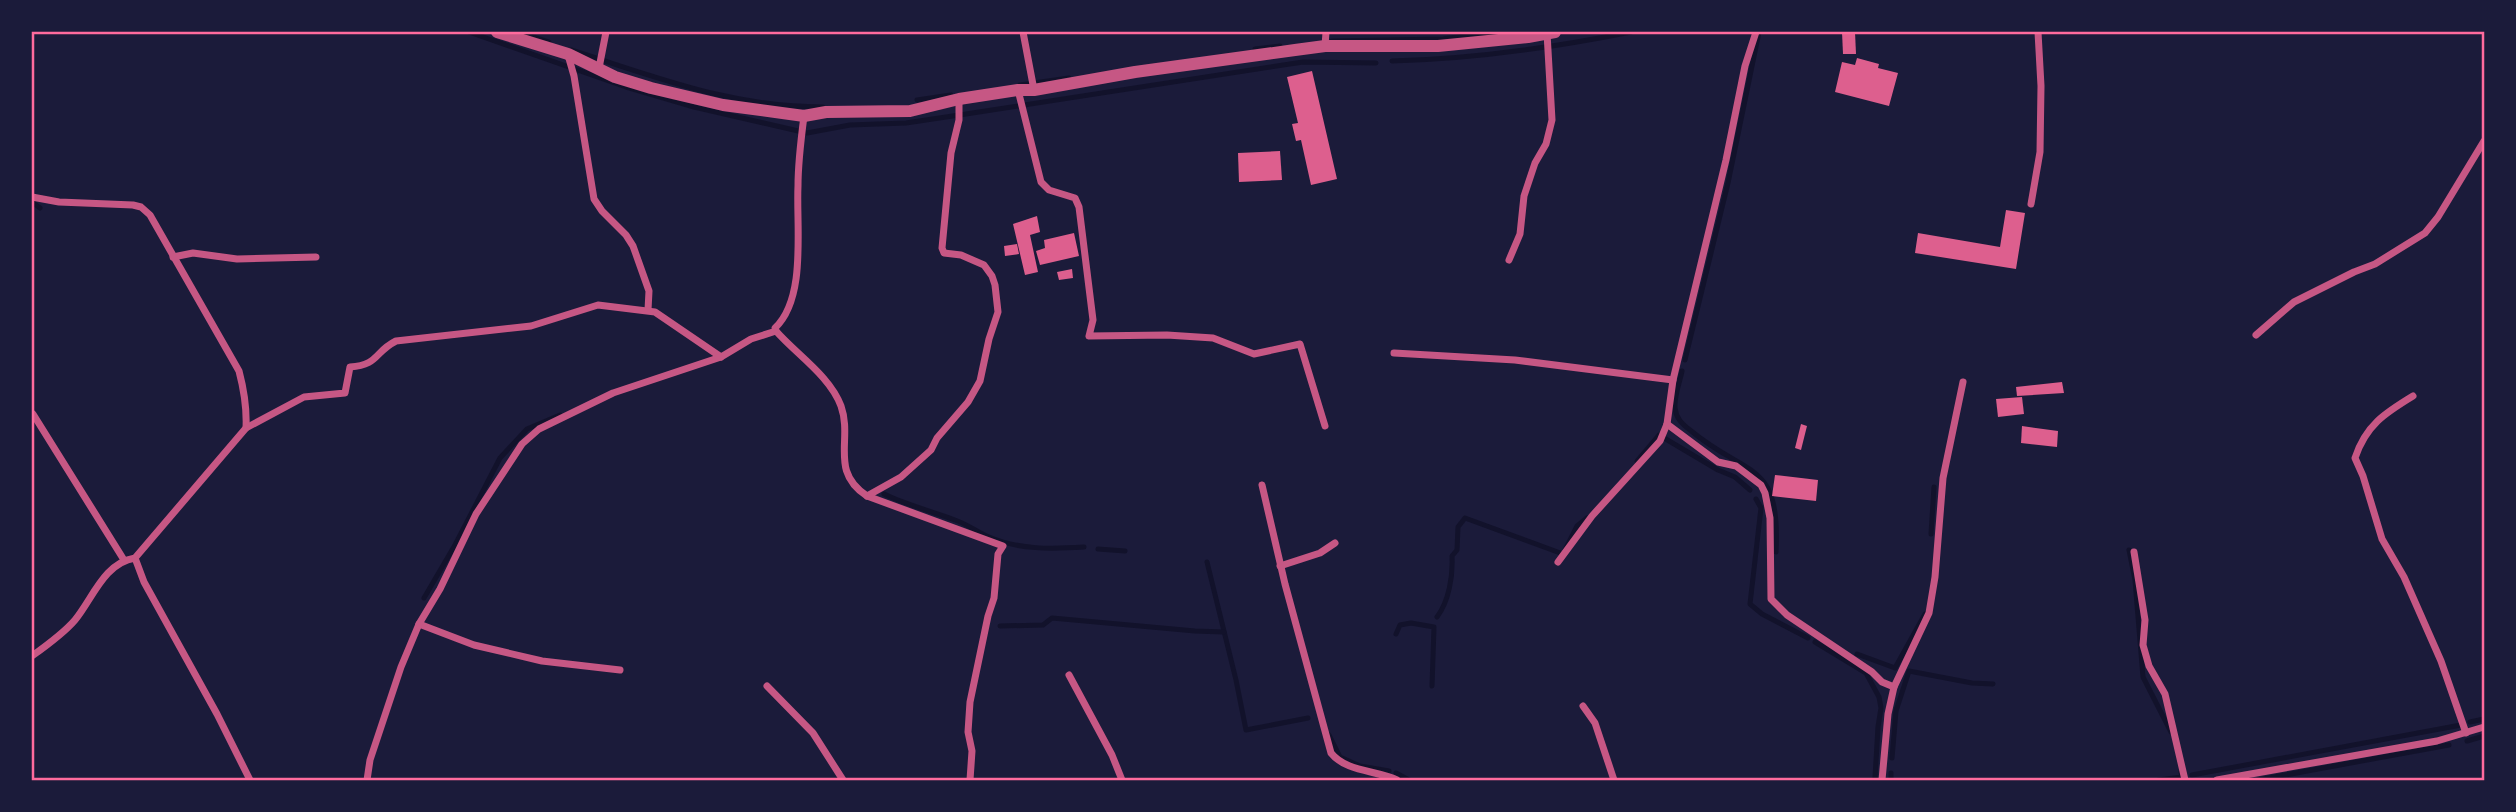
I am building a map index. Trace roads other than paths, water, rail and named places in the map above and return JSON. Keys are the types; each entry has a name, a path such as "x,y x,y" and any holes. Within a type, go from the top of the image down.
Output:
{"street":[{"path":"497,32 600,62 615,77 686,97 804,116 826,112 910,111 959,99 1325,46 1438,46 1486,43 1551,32 1552,120 1546,144 1535,163 1524,196 1520,234 1509,260"},
{"path":"600,62 606,32"},
{"path":"1023,32 1034,90"},
{"path":"1325,46 1326,32"},
{"path":"1558,562 1592,516 1660,441 1667,424 1672,380 1726,160 1745,65 1756,32"},
{"path":"2031,204 2040,152 2038,32"},
{"path":"568,54 594,199 633,246 649,290 648,310"},
{"path":"1018,90 1041,182 1049,190 1075,198 1079,207 1093,320 1089,336 1167,335 1213,338 1254,354 1300,344 1325,426"},
{"path":"867,496 901,477 931,450 968,402 980,381 998,312 995,285 988,269 961,256 944,253 942,248 959,99"},
{"path":"776,331 775,328 788,310 796,274 798,174 804,116"},
{"path":"2256,335 2294,302 2375,264 2425,233 2438,217 2484,141"},
{"path":"32,197 59,202 133,205 141,207 150,215 239,370 246,397 246,428"},
{"path":"173,257 193,253 237,259 316,257"},
{"path":"32,656 74,621 98,584 124,560 135,558 246,428 304,397 345,393 350,367 372,363 388,345 396,341 531,326 598,305 648,310 662,315 720,357"},
{"path":"776,331 818,373 837,398 844,419 844,466 851,481 867,496 1003,546 998,554 994,598 970,702 970,780"},
{"path":"367,780 370,760 401,667 419,624 440,589 476,514 522,444 551,423 613,393 720,357 751,339 776,331"},
{"path":"1394,353 1515,360 1672,380"},
{"path":"1882,780 1888,714 1894,687 1929,613 1935,577 1943,478 1963,382"},
{"path":"2413,396 2382,415 2360,443 2355,458 2382,540 2404,577 2441,661 2466,733"},
{"path":"33,414 124,560"},
{"path":"1667,424 1699,449 1718,461 1736,466 1761,485 1770,518 1771,599 1787,615 1894,687"},
{"path":"1262,485 1280,566 1331,753 1345,765 1384,774 1397,780"},
{"path":"1280,566 1320,552 1335,543"},
{"path":"2134,552 2145,620 2143,645 2149,666 2165,694 2185,780"},
{"path":"135,558 144,582 250,780"},
{"path":"419,624 474,645 542,661 620,670"},
{"path":"1069,675 1112,755 1122,780"},
{"path":"767,686 813,733 844,780"},
{"path":"1583,706 1595,723 1614,780"},
{"path":"2217,780 2437,741 2484,727"}],"waterway":[{"path":"469,32 626,87 694,107 807,133 850,125 906,123 1303,62 1376,63"},
{"path":"519,32 549,42"},
{"path":"1332,41 1443,39 1495,32"},
{"path":"1392,61 1512,52 1631,32"},
{"path":"1685,360 1728,183 1759,32"},
{"path":"1255,49 1280,46"},
{"path":"571,50 694,89 756,102 823,107"},
{"path":"1020,85 1069,78"},
{"path":"917,100 951,95"},
{"path":"32,202 40,208"},
{"path":"1682,371 1675,403 1678,418 1710,445 1756,474 1766,485 1773,500 1776,552"},
{"path":"424,598 500,458 527,429 560,415"},
{"path":"1637,461 1659,435 1735,477 1750,490"},
{"path":"1931,534 1934,487"},
{"path":"884,494 959,522 1000,541 1048,548 1084,547"},
{"path":"1756,499 1761,508 1750,604 1762,614 1808,638"},
{"path":"1437,617 1445,604 1449,588 1452,556 1457,550 1458,527 1465,518 1563,554 1577,526 1587,518"},
{"path":"1098,549 1125,551"},
{"path":"2129,550 2135,580 2143,677 2171,732"},
{"path":"1207,562 1246,730 1308,718"},
{"path":"1857,654 1895,668 1925,614"},
{"path":"1000,626 1043,625 1052,618 1224,632"},
{"path":"1396,634 1400,625 1411,623 1434,627 1432,686"},
{"path":"1815,642 1866,673 1879,697 1881,708 1875,778"},
{"path":"1892,758 1896,711 1909,671 1972,683 1993,684"},
{"path":"2470,722 2484,719"},
{"path":"2192,775 2461,725"},
{"path":"1329,735 1340,757 1360,766 1389,771"},
{"path":"2467,741 2484,736"},
{"path":"2258,780 2449,745"},
{"path":"2159,780 2182,777 2181,772"},
{"path":"1396,773 1409,780"},
{"path":"1891,773 1891,780"}]}
